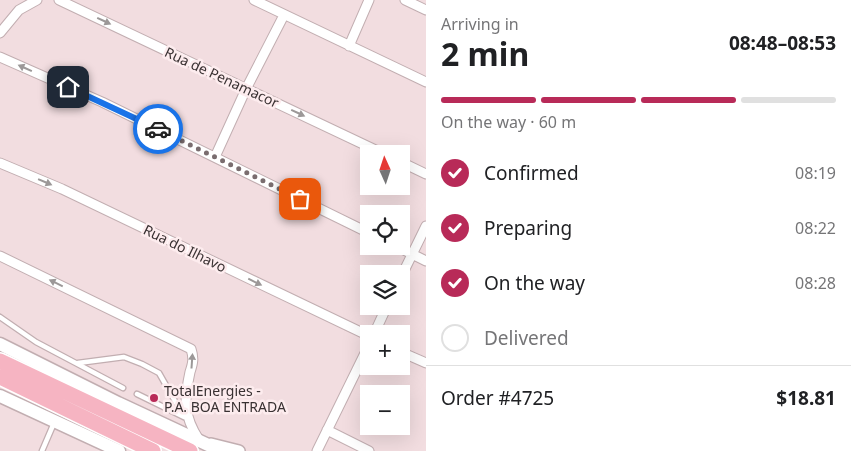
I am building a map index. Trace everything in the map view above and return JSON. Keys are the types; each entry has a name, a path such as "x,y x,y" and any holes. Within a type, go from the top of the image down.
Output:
{"highway":[{"path":"0,361 195,446"},
{"path":"0,377 40,380 153,451"}],"main road":[{"path":"0,335 40,380"},
{"path":"0,344 40,380"},
{"path":"0,396 119,451"},
{"path":"195,446 222,451"}],"street":[{"path":"0,33 19,10 37,0"},
{"name":"Rua de Penamacor","path":"59,0 365,145"},
{"path":"254,0 426,82"},
{"path":"349,46 370,0"},
{"path":"405,0 426,10"},
{"path":"215,157 246,88 284,15"},
{"path":"0,57 102,102 360,229"},
{"name":"Rua do Ilhavo","path":"0,163 62,189 360,332"},
{"path":"410,166 426,174"},
{"path":"407,265 426,226"},
{"path":"412,254 426,261"},
{"path":"0,256 191,349 194,357 186,389 185,403 186,418 195,446 239,451"},
{"path":"410,356 426,364"},
{"path":"317,451 360,363"},
{"path":"327,430 369,451"}],"lane":[{"path":"0,317 36,342 123,388"},
{"path":"78,363 124,357 159,372 186,418"},
{"path":"137,394 186,418"},
{"path":"42,451 55,422"},
{"path":"98,441 109,451"}],"way so far":[{"path":"158,129 300,199"}],"place":[{"name":"TotalEnergies - P.A. BOA ENTRADA","path":"154,398"}],"route":[{"path":"68,87 158,129"}]}
